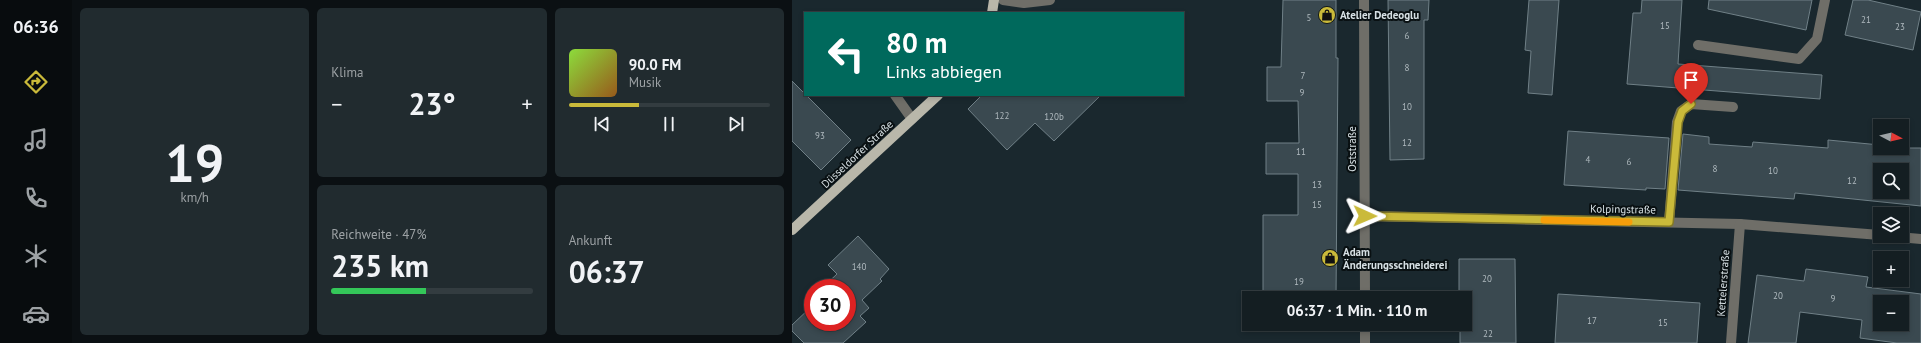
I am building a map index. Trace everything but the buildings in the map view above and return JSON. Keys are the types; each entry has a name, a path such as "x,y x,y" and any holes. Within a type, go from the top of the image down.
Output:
{"main road":[{"path":"992,12 994,0"},
{"name":"Düsseldorfer Straße","path":"792,230 937,96"}],"street":[{"path":"1003,0 1024,3 1050,0"},
{"name":"Oststraße","path":"1364,0 1365,291"},
{"path":"1698,45 1799,59 1817,39 1825,0"},
{"path":"896,96 912,119"},
{"path":"1669,222 1678,122 1682,111 1691,104 1733,107"},
{"name":"Kolpingstraße","path":"1365,216 1740,224 1873,235"},
{"name":"Kettelerstraße","path":"1731,343 1740,224"},
{"path":"1909,238 1921,239"},
{"path":"1365,331 1366,343"}],"slow traffic":[{"path":"1544,220 1629,222"}],"place":[{"name":"Atelier Dedeoglu","path":"1327,15"},
{"name":"Adam Änderungsschneiderei","path":"1330,258"}],"route":[{"path":"1365,216 1669,222 1678,122 1682,111 1691,104"}]}
